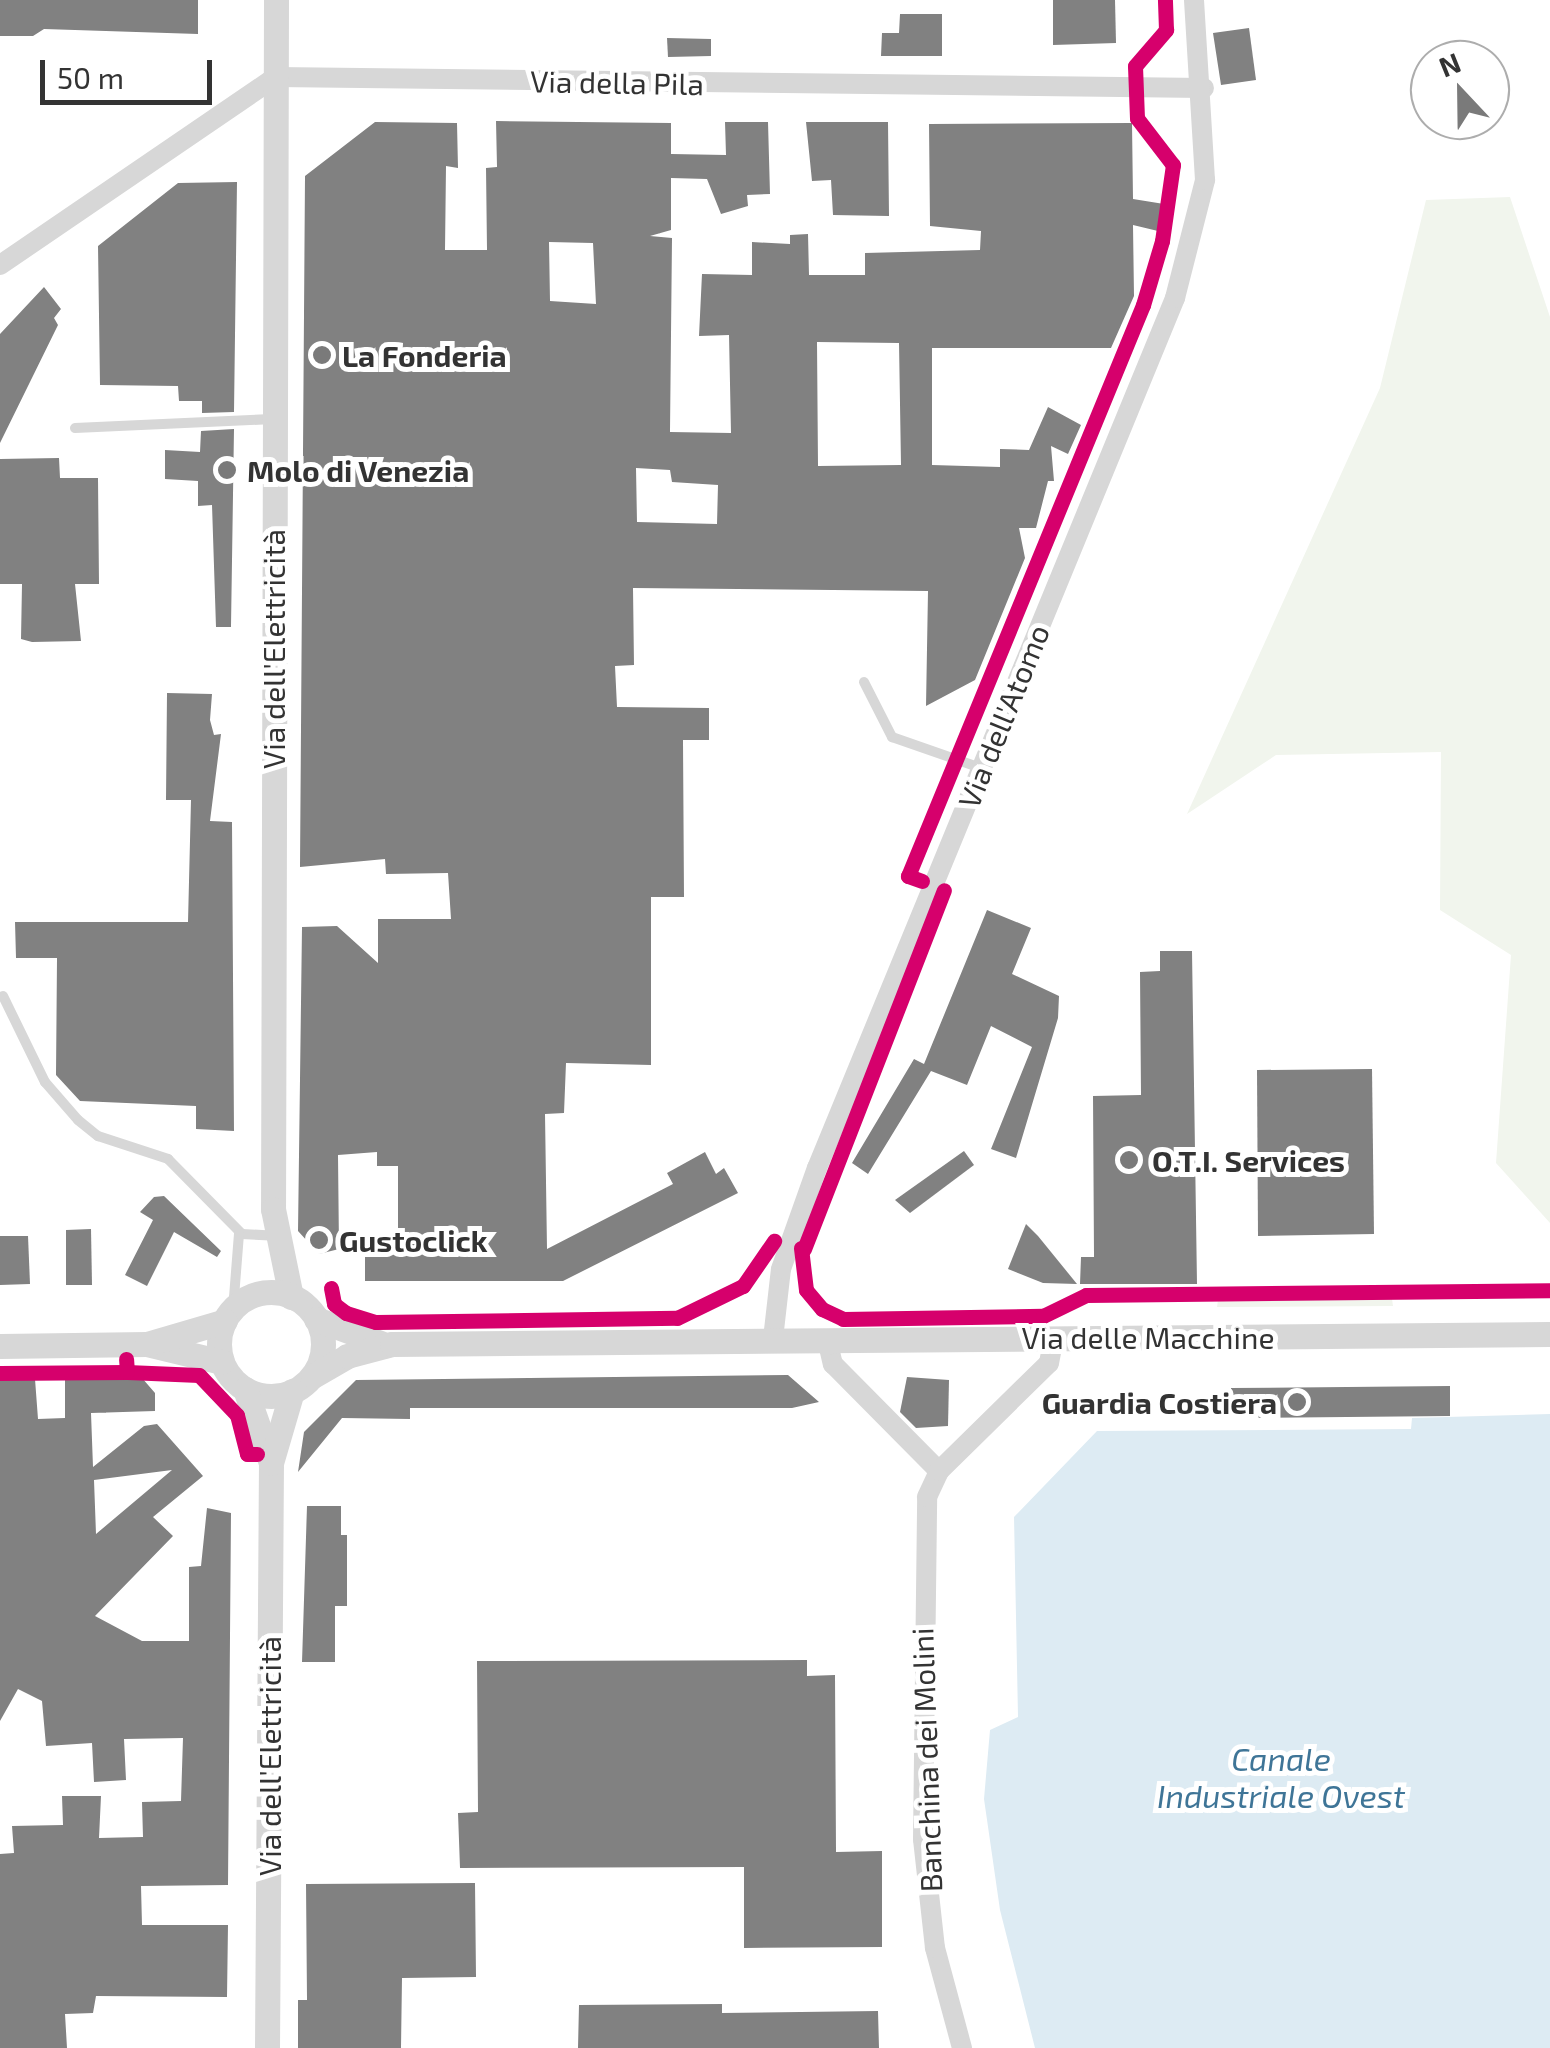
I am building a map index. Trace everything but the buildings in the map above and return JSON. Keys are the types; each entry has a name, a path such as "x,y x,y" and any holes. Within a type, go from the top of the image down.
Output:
{"street":[{"name":"Via dell'Elettricità","path":"276,0 276,1236 291,1296"},
{"path":"1194,0 1204,88"},
{"name":"Via della Pila","path":"276,76 1204,88"},
{"path":"0,265 276,76"},
{"name":"Via dell'Atomo","path":"774,1338 781,1268 817,1168 1175,298 1205,180 1204,88"},
{"path":"0,1346 147,1344 222,1362 245,1389 270,1396 292,1392 313,1376 323,1345 316,1318 291,1296 254,1295 229,1316 147,1344"},
{"path":"222,1362 229,1316"},
{"name":"Via delle Macchine","path":"316,1318 386,1345"},
{"name":"Via delle Macchine","path":"313,1376 386,1345 774,1338 1550,1334"},
{"path":"827,1338 833,1364 939,1472"},
{"name":"Banchina dei Molini","path":"962,2048 938,1962 923,1840 927,1497 939,1472 1050,1363 1054,1338"},
{"name":"Via dell'Elettricità","path":"245,1389 271,1463"},
{"name":"Via dell'Elettricità","path":"267,2048 271,1463 292,1392"}],"lane":[{"path":"75,428 273,419"},
{"path":"864,682 892,737 981,768"},
{"path":"3,996 41,1075 72,1115 98,1136 168,1159 239,1233 276,1236"},
{"path":"229,1316 239,1233"}],"shaded area":[{"path":"1510,197 1550,317 1550,1223 1496,1163 1511,955 1440,910 1441,752 1276,755 1187,814 1380,388 1426,200"},
{"path":"1392,1299 1393,1306 1217,1307 1218,1300"}],"water":[{"name":"Canale Industriale Ovest","path":"1550,1414 1550,2048 1035,2048 1000,1910 984,1799 990,1730 1018,1717 1014,1517 1097,1431 1411,1429 1412,1418"}],"cycle path":[{"path":"922,881 908,876 1143,305 1162,241 1173,165 1137,118 1135,66 1166,30 1165,0"},
{"path":"804,1249 944,890"},
{"path":"331,1288 334,1304 346,1313 376,1322 677,1318 743,1286 774,1241"},
{"path":"801,1248 806,1290 822,1309 843,1319 1043,1316 1086,1295 1550,1290"},
{"path":"0,1373 127,1372 126,1359"},
{"path":"127,1372 199,1375 237,1415 247,1454 257,1454"}],"place":[{"name":"La Fonderia","path":"322,355"},
{"name":"Molo di Venezia","path":"227,470"},
{"name":"O.T.I. Services","path":"1129,1160"},
{"name":"Gustoclick","path":"319,1240"},
{"name":"Guardia Costiera","path":"1297,1402"}]}
